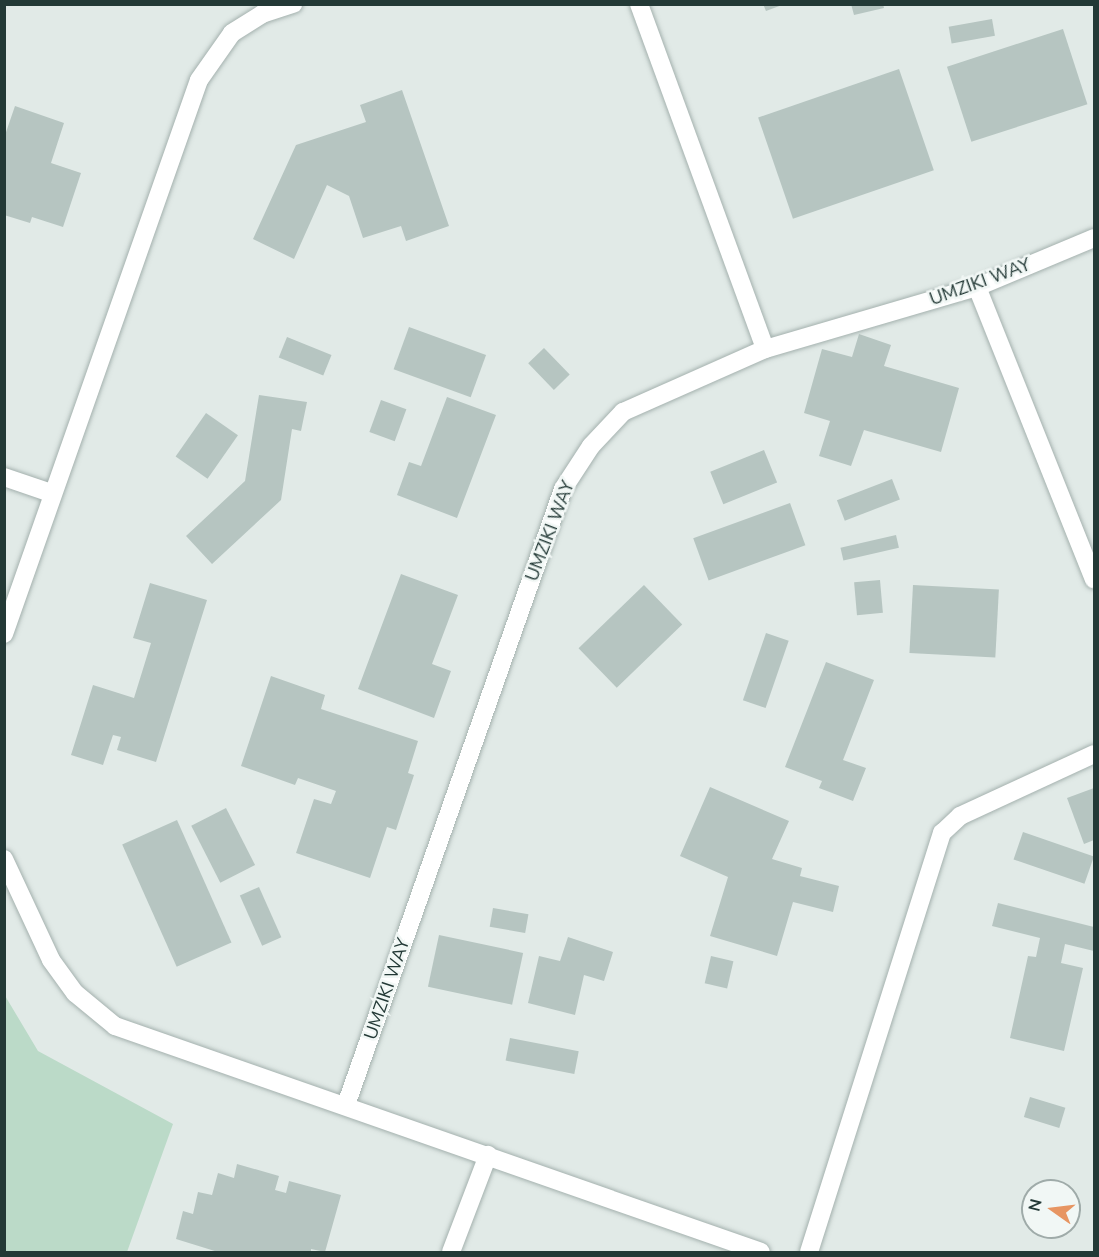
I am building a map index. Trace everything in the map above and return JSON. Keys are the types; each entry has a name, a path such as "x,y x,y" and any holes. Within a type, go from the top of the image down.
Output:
{"street":[{"path":"4,634 51,493 199,80 213,54 232,33 262,14 293,4"},
{"path":"639,4 765,349"},
{"name":"UMZIKI WAY","path":"346,1105 563,489 591,446 623,412 765,349 977,287 1095,238"},
{"path":"977,287 1095,579"},
{"path":"4,477 51,493"},
{"path":"809,1252 942,833 960,816 1095,754"},
{"path":"4,859 51,960 75,993 115,1026 761,1252"},
{"path":"451,1252 488,1155"}],"green space":[{"path":"4,994 38,1051 173,1124 127,1252 5,1252"}],"building":[{"path":"763,4 782,4 782,5 766,11"},
{"path":"851,4 883,4 884,8 854,15"},
{"path":"992,19 995,36 952,43 949,27"},
{"path":"1063,29 1087,104 971,142 947,67"},
{"path":"899,69 934,170 793,219 758,118"},
{"path":"402,90 449,226 406,241 401,226 363,238 349,196 327,185 294,259 253,239 296,145 366,122 360,105"},
{"path":"15,106 64,123 51,163 81,173 63,227 32,217 30,223 4,215 4,138"},
{"path":"409,327 486,355 471,397 394,369"},
{"path":"859,334 891,345 884,366 959,388 941,452 864,430 851,466 819,456 830,421 804,413 822,349 852,357"},
{"path":"287,337 332,355 323,375 279,357"},
{"path":"544,348 570,375 554,390 528,363"},
{"path":"259,395 307,402 301,431 292,429 281,500 212,564 186,536 245,481"},
{"path":"447,397 496,415 457,518 397,495 409,462 421,466"},
{"path":"381,400 406,409 395,441 369,432"},
{"path":"206,413 238,435 208,479 176,456"},
{"path":"764,450 777,482 723,504 710,472"},
{"path":"892,479 900,500 845,521 837,500"},
{"path":"790,503 805,545 709,581 693,538"},
{"path":"896,535 899,548 843,560 840,548"},
{"path":"401,574 458,595 432,664 451,671 434,718 358,689"},
{"path":"880,580 883,613 857,615 854,582"},
{"path":"150,583 207,600 156,762 117,750 121,737 113,735 103,765 71,755 93,685 134,698 151,643 133,638"},
{"path":"644,585 682,625 617,688 579,648"},
{"path":"913,585 999,590 995,657 909,653"},
{"path":"766,633 789,641 766,708 743,700"},
{"path":"826,662 874,680 843,760 866,768 853,801 819,788 822,781 785,767"},
{"path":"271,676 325,695 321,709 418,741 408,773 414,775 396,830 387,827 370,878 296,853 314,799 331,804 336,791 298,778 295,785 241,766"},
{"path":"710,787 789,821 772,859 802,868 800,876 839,886 833,912 793,902 777,956 710,936 728,877 680,856"},
{"path":"1094,788 1094,840 1084,844 1067,798"},
{"path":"226,808 255,865 220,883 191,826"},
{"path":"177,820 232,942 177,967 122,844"},
{"path":"1023,832 1094,856 1084,884 1014,859"},
{"path":"259,887 281,937 262,946 240,896"},
{"path":"998,903 1094,927 1094,951 1065,944 1061,963 1083,968 1064,1051 1010,1038 1028,956 1036,957 1040,938 992,926"},
{"path":"493,908 528,914 525,933 490,927"},
{"path":"439,935 523,953 512,1005 428,987"},
{"path":"568,937 613,952 604,981 584,975 575,1015 528,1003 539,956 560,961"},
{"path":"711,956 733,961 727,988 705,983"},
{"path":"510,1038 579,1051 574,1074 506,1061"},
{"path":"1030,1097 1065,1108 1059,1128 1024,1117"},
{"path":"237,1164 279,1176 275,1190 286,1193 289,1181 341,1195 325,1252 311,1249 311,1252 218,1252 176,1239 183,1211 193,1214 198,1192 212,1195 218,1173 234,1178"}]}
